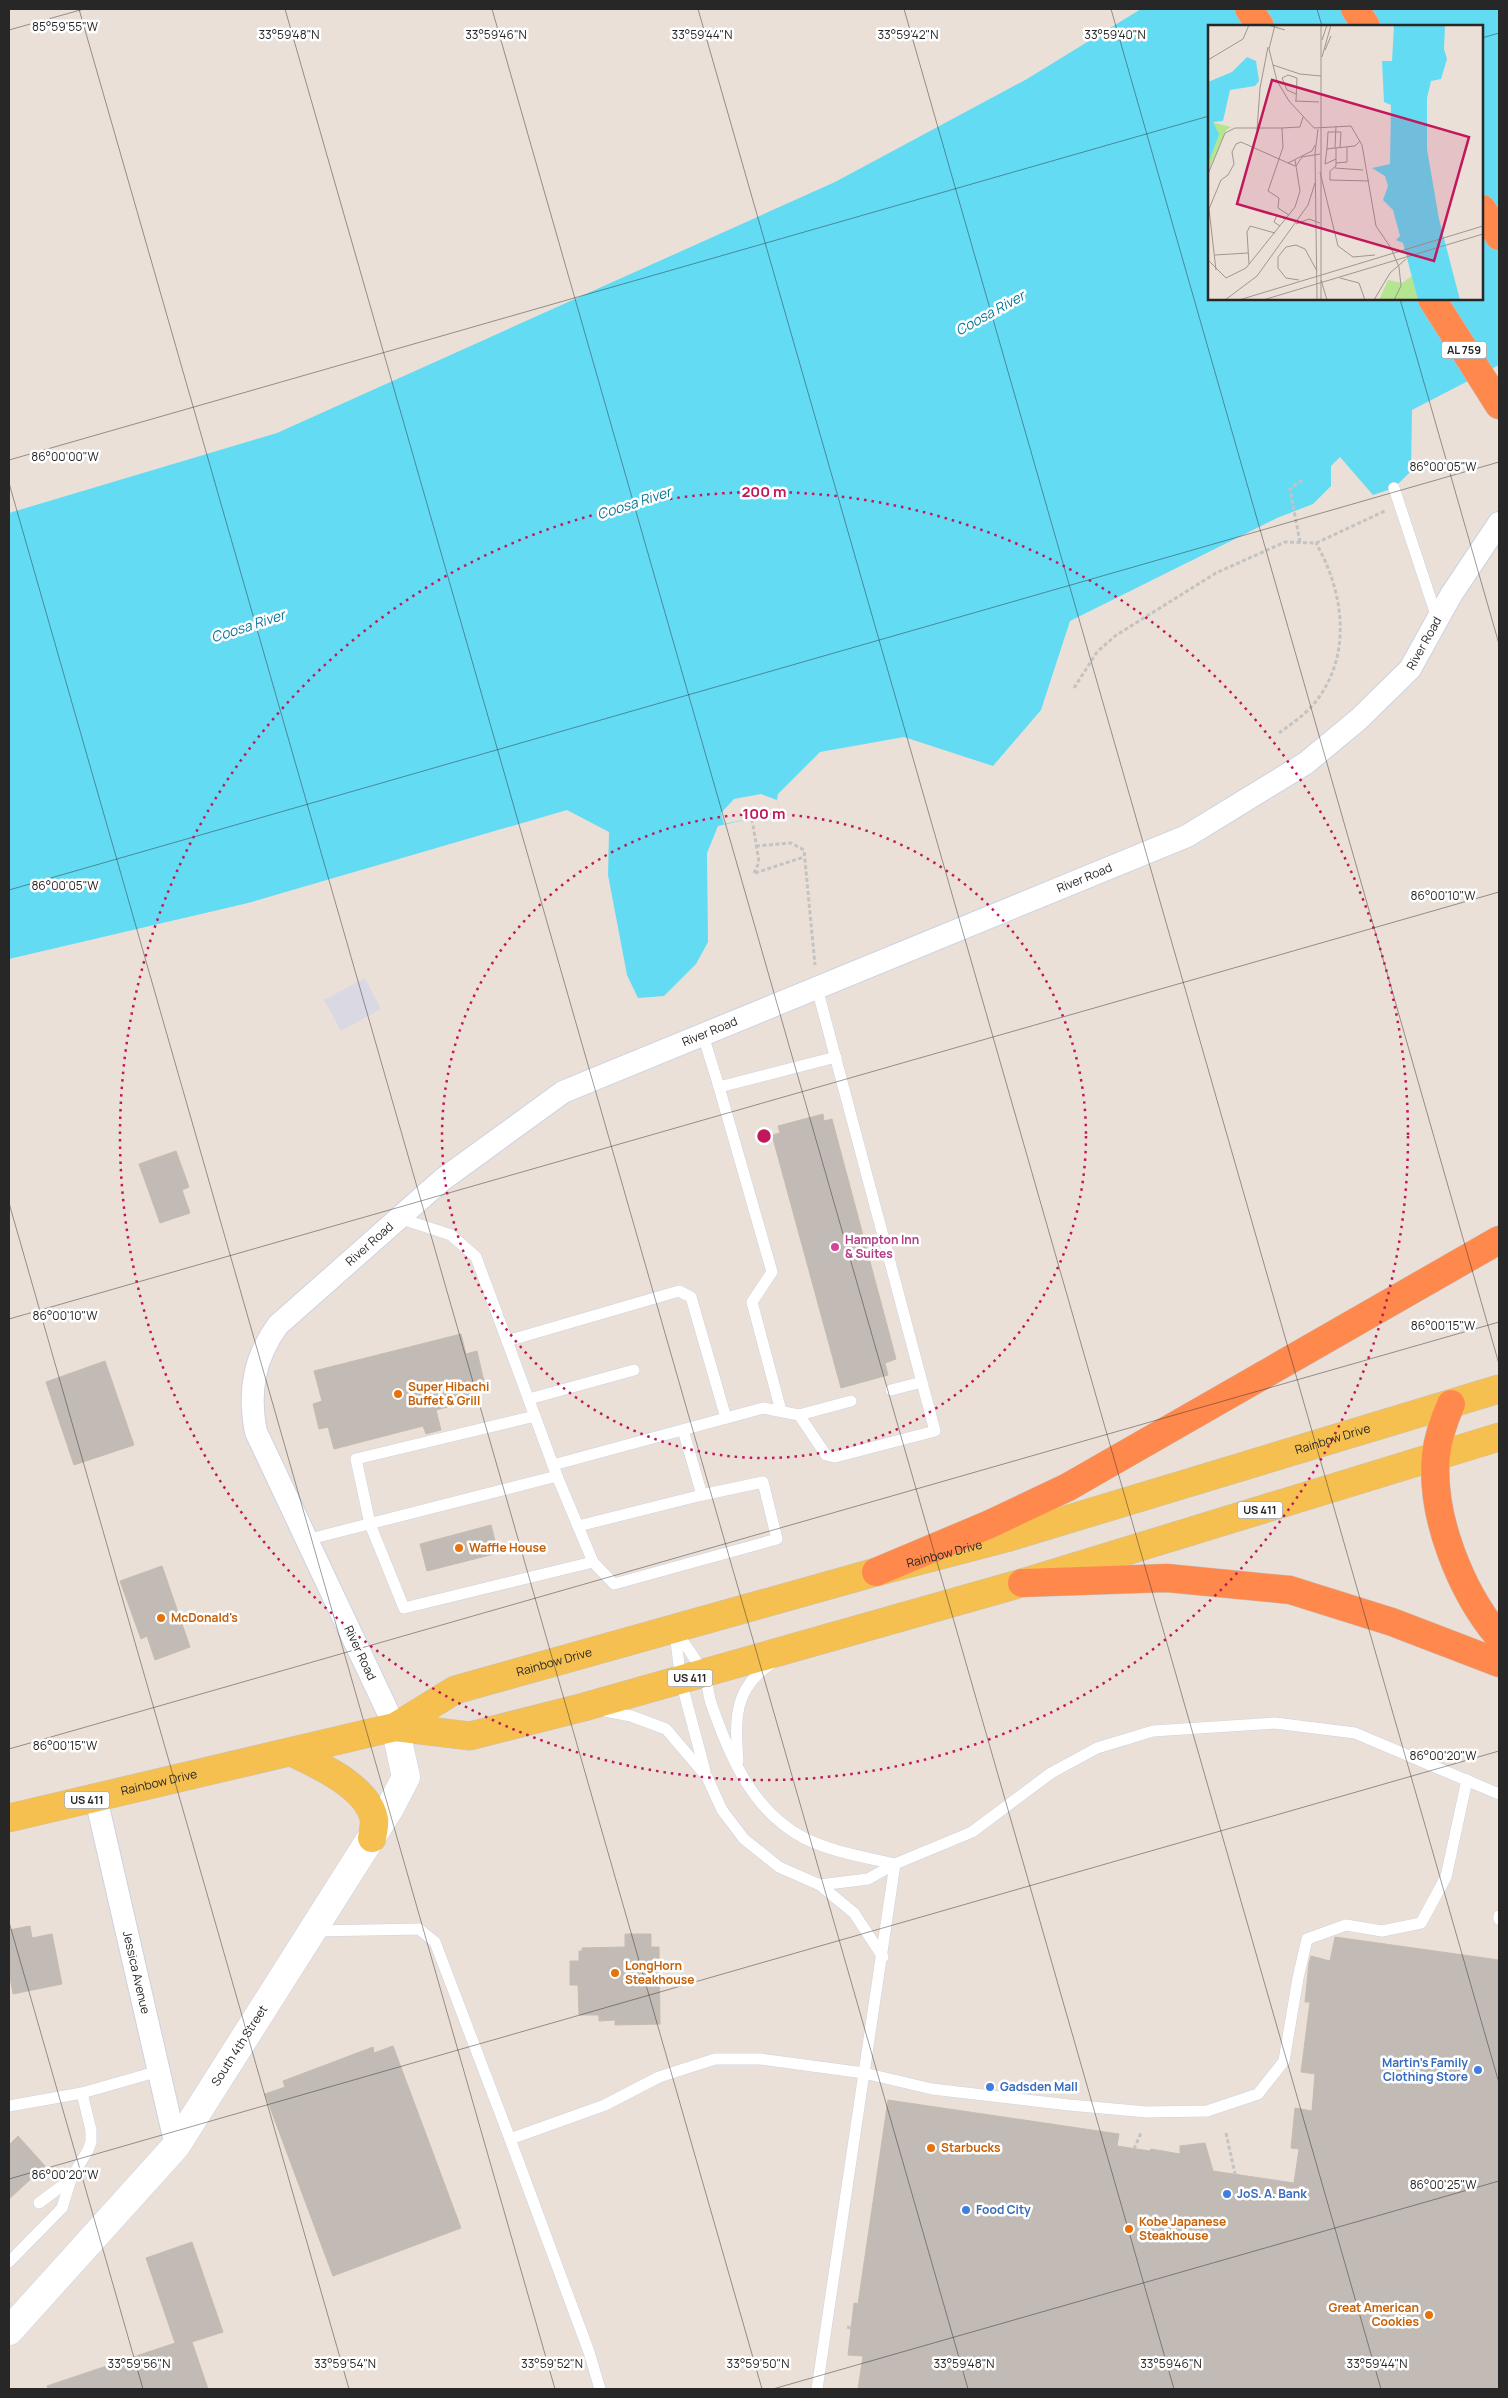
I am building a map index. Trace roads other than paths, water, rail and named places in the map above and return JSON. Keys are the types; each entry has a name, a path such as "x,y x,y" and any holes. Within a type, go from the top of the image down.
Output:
{"highway":[{"path":"1249,9 1259,25"},
{"path":"1355,9 1365,25"},
{"path":"1483,211 1499,235"},
{"name":"AL 759","path":"1433,300 1498,404"},
{"path":"876,1572 990,1524 1068,1487 1499,1240"},
{"path":"1451,1404 1444,1421 1436,1456 1441,1516 1456,1563 1479,1609 1499,1637"},
{"path":"1022,1583 1168,1578 1290,1590 1392,1622 1499,1663"}],"main road":[{"name":"Rainbow Drive","path":"9,1818 395,1727 455,1690 876,1572 1006,1538 1499,1389"},
{"name":"Rainbow Drive","path":"395,1727 470,1736 584,1707 692,1678 1022,1583 1499,1437"},
{"path":"291,1752 316,1763 340,1778 360,1794 370,1808 374,1820 372,1838"}],"street":[{"name":"River Road","path":"395,1727 256,1432 251,1398 256,1366 261,1352 278,1325 442,1180 563,1092 1187,836 1306,764 1360,719 1410,670 1437,620 1499,523"},
{"name":"South 4th Street","path":"9,2331 176,2146 313,1932 372,1838 406,1777 395,1727"},
{"name":"Jessica Avenue","path":"96,1798 176,2146"}],"lane":[{"path":"1394,488 1437,620"},
{"path":"799,1415 826,1454 835,1457 935,1431 818,988"},
{"path":"703,1035 772,1272 752,1302 781,1411"},
{"path":"719,1087 836,1057"},
{"path":"399,1218 451,1235 476,1256 555,1470 578,1526 593,1562 614,1584 777,1539 763,1482 578,1526"},
{"path":"507,1341 679,1291 691,1297 726,1418"},
{"path":"529,1399 634,1370"},
{"path":"890,1390 922,1382"},
{"path":"306,1540 370,1524 683,1430 764,1408 799,1415 850,1401"},
{"path":"535,1416 356,1459 370,1524 404,1608 593,1562"},
{"path":"683,1430 702,1495"},
{"path":"674,1629 692,1678 720,1727 738,1768 759,1801 787,1827 821,1845 895,1864"},
{"path":"674,1629 692,1678 690,1722 706,1777 722,1810 744,1839 779,1867 820,1885 854,1913 883,1957"},
{"path":"738,1768 735,1725 741,1699 749,1682 765,1668 796,1648"},
{"path":"584,1707 631,1716 666,1729 706,1777"},
{"path":"820,1885 868,1879 895,1864 972,1832 1051,1773 1097,1748 1153,1731 1275,1723 1355,1733 1499,1794"},
{"path":"510,2139 604,2105 659,2077 715,2059 760,2059 864,2074 932,2089 1147,2112 1207,2111 1258,2094 1284,2061 1298,1978 1307,1939 1346,1925 1382,1931 1421,1923 1446,1877 1467,1780"},
{"path":"817,2389 883,1957 895,1864"},
{"path":"313,1932 419,1929 435,1942 589,2352 600,2389"},
{"path":"9,2106 82,2092 159,2071"},
{"path":"9,2262 62,2208 71,2179 91,2142 91,2130 82,2092"},
{"path":"39,2203 71,2179"}],"water":[{"name":"Coosa River","path":"1141,9 1499,9 1499,365 1412,410 1411,471 1394,488 1373,495 1340,457 1331,466 1331,486 1313,504 1277,518 1070,621 1041,710 993,766 904,737 820,752 778,794 777,800 781,812 718,826 707,853 708,942 696,964 664,996 638,998 627,975 608,875 609,832 567,810 248,903 9,959 9,513 277,433 835,182 1027,79"}],"place":[{"name":"Hampton Inn & Suites","path":"835,1247"},
{"name":"Super Hibachi Buffet & Grill","path":"398,1394"},
{"name":"Waffle House","path":"459,1548"},
{"name":"McDonald's","path":"161,1618"},
{"name":"LongHorn Steakhouse","path":"615,1973"},
{"name":"Martin's Family Clothing Store","path":"1478,2070"},
{"name":"Gadsden Mall","path":"990,2087"},
{"name":"Starbucks","path":"931,2148"},
{"name":"JoS. A. Bank","path":"1227,2194"},
{"name":"Food City","path":"966,2210"},
{"name":"Kobe Japanese Steakhouse","path":"1129,2229"},
{"name":"Great American Cookies","path":"1429,2315"}]}
